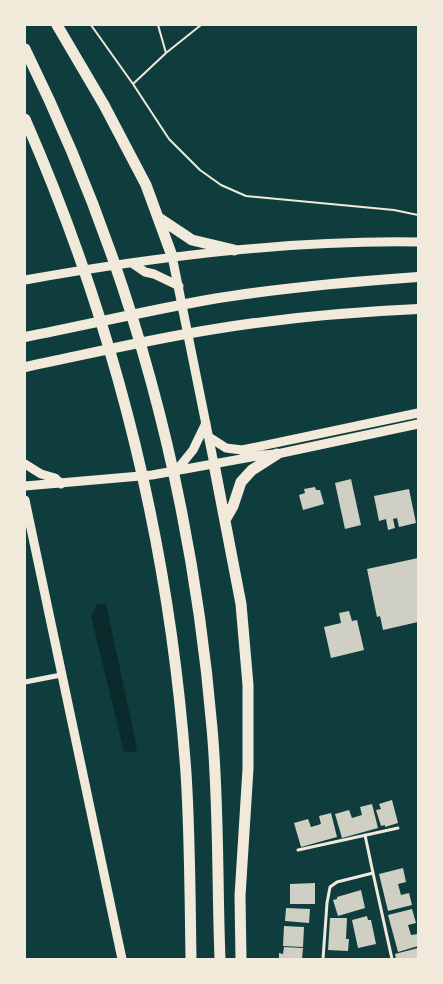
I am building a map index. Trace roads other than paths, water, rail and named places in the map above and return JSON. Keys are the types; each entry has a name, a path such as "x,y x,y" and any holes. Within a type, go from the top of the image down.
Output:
{"highway":[{"path":"57,25 123,140 146,186 172,256"},
{"path":"25,49 73,155 109,245 137,329 156,398 179,496 200,614 213,730 220,959"},
{"path":"25,119 77,251 101,320 138,455 148,502 168,608 181,723 188,808 191,959"},
{"path":"159,218 192,240 234,250"},
{"path":"25,337 207,300 332,284 418,277"},
{"path":"25,367 246,324 341,313 418,309"},
{"path":"225,520 233,506 241,482 252,470 277,454"},
{"path":"214,464 241,604 248,685 248,760 240,896 241,959"}],"main road":[{"path":"25,280 172,256 234,250 306,244 418,242"},
{"path":"172,256 180,288 214,464"},
{"path":"132,263 145,272 154,274 180,288"},
{"path":"209,438 226,448 242,450 418,413"},
{"path":"176,471 193,450 206,423"},
{"path":"25,486 136,477 176,471 262,455 277,454 418,424"},
{"path":"25,464 41,474 55,478 61,484"},
{"path":"25,500 28,526 122,959"}],"street":[{"path":"25,682 61,674"}],"lane":[{"path":"298,850 398,828"},
{"path":"365,835 392,959"},
{"path":"323,959 330,887 337,882 373,873"}],"water":[{"path":"97,604 106,604 137,748 135,752 124,752 91,616"}]}
